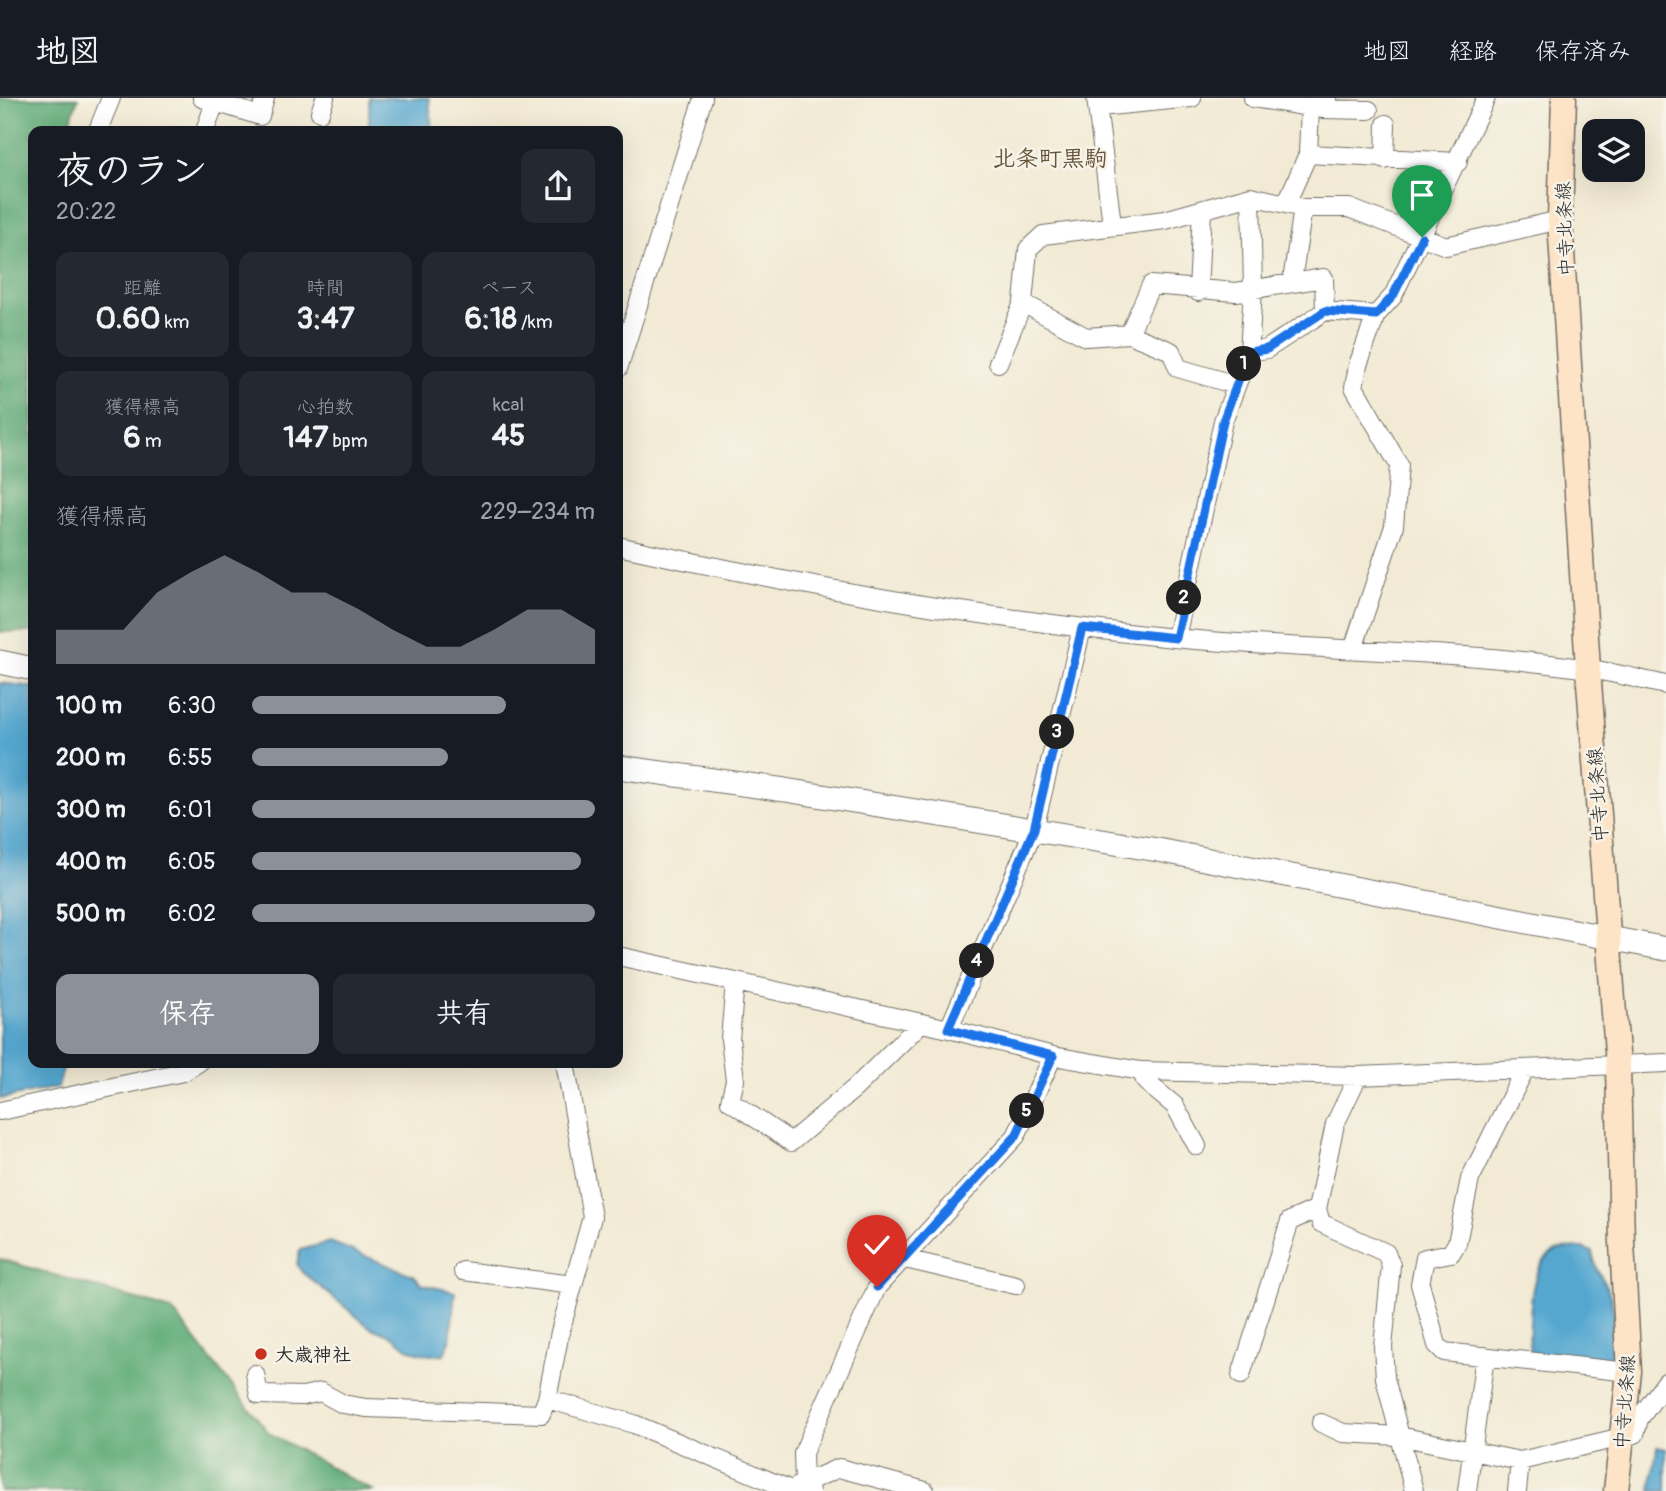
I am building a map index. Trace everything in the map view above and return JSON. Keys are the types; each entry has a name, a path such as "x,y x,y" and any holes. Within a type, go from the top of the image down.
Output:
{"main road":[{"name":"中寺北条線","path":"1564,98 1560,220 1588,668 1618,1066 1622,1243 1629,1372 1616,1491"}],"street":[{"path":"100,126 111,98"},
{"path":"206,126 209,100 260,116 265,98"},
{"path":"623,353 704,98"},
{"path":"1112,224 1097,102 1192,98"},
{"path":"1253,98 1319,103"},
{"path":"1353,649 1394,526 1399,465 1354,387 1358,365 1376,315 1393,296 1486,98"},
{"path":"1319,103 1322,109 1369,110"},
{"path":"1292,281 1295,205 1319,103"},
{"path":"1385,160 1386,124"},
{"path":"1308,153 1385,160 1458,162"},
{"path":"998,363 1023,303 1028,249 1043,234 1165,220 1251,196 1295,205 1349,208 1446,246 1560,220"},
{"path":"1176,638 1223,421 1249,352 1253,290 1251,196"},
{"path":"1198,292 1202,210"},
{"path":"1129,334 1150,285 1198,292 1253,290 1292,281 1324,278 1325,311"},
{"path":"1023,303 1086,337 1129,334 1171,351 1178,368 1236,385"},
{"path":"1249,352 1267,349 1325,311 1376,315"},
{"path":"623,547 757,577 1082,628 1176,638 1588,668 1666,685"},
{"path":"948,1029 1034,829 1082,628"},
{"path":"0,662 28,668"},
{"path":"623,768 1158,850 1666,949"},
{"path":"623,957 948,1029 1053,1056 1141,1071 1358,1076 1666,1063"},
{"path":"735,982 730,1039 735,1080 730,1101 791,1142 855,1088 916,1028 916,1022"},
{"path":"807,1487 803,1453 877,1287 1016,1136 1053,1056"},
{"path":"0,1111 183,1072 189,1068"},
{"path":"256,1374 259,1395 303,1396 321,1392 343,1404 366,1408 541,1414 592,1217 566,1068"},
{"path":"1525,1069 1470,1179 1457,1243 1451,1253 1425,1258 1420,1284 1437,1345 1444,1352 1629,1372"},
{"path":"1141,1071 1146,1082 1175,1106 1197,1146"},
{"path":"1358,1076 1335,1124 1317,1209 1321,1223 1386,1253 1391,1265 1383,1347 1384,1368 1414,1491"},
{"path":"1241,1375 1290,1221 1317,1209"},
{"path":"901,1258 1016,1285"},
{"path":"463,1271 573,1286"},
{"path":"1389,1290 1420,1284"},
{"path":"1467,1491 1485,1356"},
{"path":"1321,1423 1343,1433 1399,1436 1520,1461 1635,1434 1639,1419 1666,1382"},
{"path":"547,1399 634,1424 791,1490 807,1487 839,1468 925,1491"},
{"path":"1517,1491 1520,1461"}],"green space":[{"path":"0,98 78,98 69,126 28,126 28,632 0,632"},
{"path":"0,1259 172,1310 269,1433 373,1491 0,1491"}],"water":[{"path":"369,98 429,98 432,126 369,126"},
{"path":"0,683 28,686 28,1068 63,1068 58,1087 0,1099"},
{"path":"330,1242 415,1276 421,1284 455,1292 450,1341 444,1354 430,1355 410,1350 392,1336 371,1328 302,1272 297,1264 300,1250"},
{"path":"1583,1248 1592,1252 1610,1296 1616,1326 1615,1366 1529,1353 1530,1312 1534,1282 1539,1269 1546,1258 1556,1251"},
{"path":"1657,1447 1666,1449 1666,1491 1651,1491"}],"place":[{"name":"大歳神社","path":"261,1354"}],"district":[{"name":"北条町黒駒","path":"1050,158"}],"route":[{"path":"877,1287 1016,1136 1053,1056 948,1029 1034,829 1082,628 1176,638 1223,421 1249,352 1267,349 1325,311 1376,315 1393,296 1422,237"}]}
